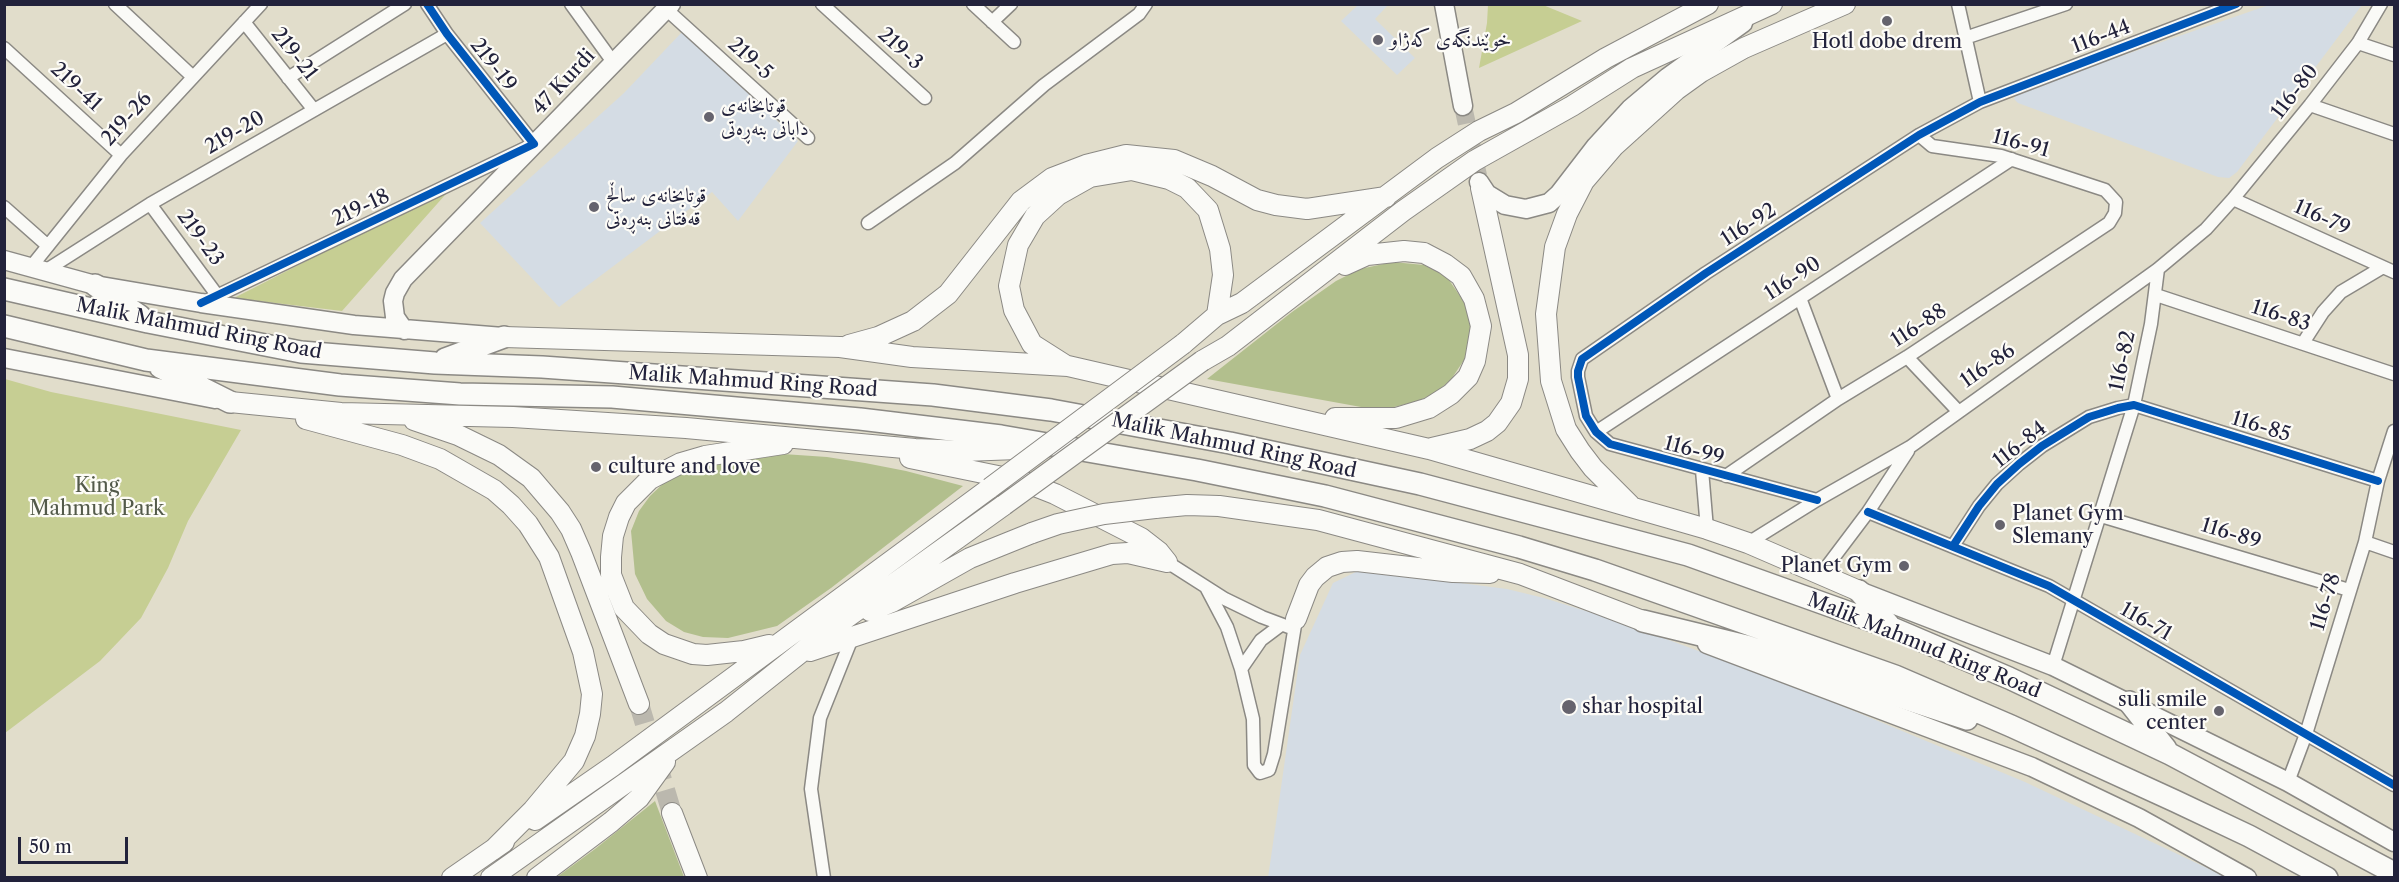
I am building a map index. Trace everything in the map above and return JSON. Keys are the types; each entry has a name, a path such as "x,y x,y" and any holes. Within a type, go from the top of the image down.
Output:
{"highway":[{"path":"95,285 148,322"},
{"name":"Malik Mahmud Ring Road","path":"4,289 148,322 301,352 435,363 542,367 921,394 1051,410 1230,443 1420,484 1688,555 1892,628 2009,678 2170,754 2394,873"},
{"name":"Malik Mahmud Ring Road","path":"4,326 146,360 340,385 460,394 612,397 860,419 1001,436 1197,470 1325,496 1519,547 1595,570 1884,672 2028,733 2238,831 2327,878"},
{"path":"435,363 504,337"},
{"path":"146,360 230,402"},
{"path":"1859,591 1892,628"},
{"path":"1643,621 1746,646 1957,717 2028,733"},
{"path":"2129,702 2170,754"}],"main road":[{"path":"1444,4 1463,106"},
{"path":"452,878 613,766 1183,344 1217,315 1242,303 1437,158 1479,131 1516,113 1666,25 1708,4"},
{"path":"1632,507 1593,468 1580,451 1566,429 1551,381 1546,314 1555,247 1567,214 1584,181 1598,163 1630,129 1676,90 1744,48 1845,4"},
{"path":"1480,184 1495,201 1515,208 1534,208 1549,203 1630,109 1668,77 1768,6"},
{"path":"491,878 726,712 844,619 1202,361 1228,346 1403,211 1474,160 1562,112 1632,68 1768,6"},
{"name":"47 Kurdi","path":"404,330 393,309 398,285 669,7"},
{"path":"840,347 878,337 913,321 948,294 1021,201 1052,178 1086,165 1126,155 1174,160 1212,176 1257,200 1276,206 1307,209 1386,197"},
{"path":"1068,366 1032,344 1014,310 1010,286 1018,245 1035,216 1058,195 1090,177 1132,170 1169,179 1187,188 1208,210 1220,249 1222,267 1217,315"},
{"path":"1429,449 1470,440 1488,431 1504,413 1517,385 1518,354 1480,184"},
{"path":"1294,417 1396,418 1429,408 1451,394 1468,377 1476,361 1481,326 1474,299 1461,276 1424,253 1404,251 1367,255 1315,278"},
{"path":"4,260 95,285 209,299 404,330 504,337 840,347 912,357 1068,366 1429,449 1707,529 1748,543 1859,591 2053,666 2288,782 2394,842"},
{"path":"4,358 230,402 319,422 402,445 440,459 494,490 523,518 542,544 561,587 583,652 592,694 585,736 574,761 533,810 493,849"},
{"path":"230,402 285,409 570,420 964,451 1063,447"},
{"path":"398,414 458,435 499,455 531,478 546,495 571,529 639,704"},
{"path":"782,640 744,651 716,655 693,654 664,644 635,621 621,600 611,575 613,536 626,503 637,490 666,469 705,456 819,439"},
{"path":"866,445 926,462 1022,481 1054,494 1141,538 1167,562"},
{"path":"844,619 884,605 970,558 1058,524 1104,514 1186,505 1219,506 1317,520 1520,573 2032,767 2139,818 2247,878"},
{"path":"799,655 1014,583 1112,554 1128,553 1167,562"},
{"path":"1290,625 1315,577 1327,567 1342,562 1384,563 1453,572 1520,573"},
{"path":"537,878 639,798 675,748"},
{"path":"672,813 697,878"}],"street":[{"name":"219-26","path":"38,269 48,246 121,155 261,4"},
{"path":"288,78 405,4"},
{"name":"219-19","path":"427,4 447,34 534,144"},
{"path":"571,4 613,62"},
{"name":"219-3","path":"822,4 925,98"},
{"path":"973,4 1014,42"},
{"path":"992,22 1011,4"},
{"path":"868,223 955,163 1044,86 1139,14 1146,4"},
{"path":"1958,4 1980,102"},
{"path":"1965,38 2066,4"},
{"name":"116-44","path":"1980,102 2173,26 2236,4"},
{"name":"116-80","path":"2234,200 2358,44 2381,4"},
{"path":"119,6 193,77"},
{"name":"219-5","path":"669,7 808,138"},
{"name":"219-21","path":"244,22 314,110"},
{"name":"219-20","path":"38,269 447,34"},
{"path":"2358,44 2394,56"},
{"name":"219-41","path":"4,48 121,155"},
{"name":"116-92","path":"1596,432 1586,416 1578,371 1579,364 1587,354 1706,273 1918,135 1980,102"},
{"path":"2310,105 2394,134"},
{"name":"116-91","path":"1918,135 1932,146 2012,159 2105,190 2113,197"},
{"name":"219-18","path":"209,299 534,144"},
{"name":"116-90","path":"1596,432 2012,159"},
{"name":"116-88","path":"1726,476 1838,399 1907,357 2109,223 2115,213 2113,197"},
{"name":"116-86","path":"1748,543 1816,500 1910,447 2158,269 2206,229 2234,200"},
{"name":"116-79","path":"2234,200 2389,270"},
{"name":"219-23","path":"150,204 209,299"},
{"path":"4,207 48,246"},
{"name":"116-82","path":"2053,666 2134,405 2156,295 2158,269"},
{"path":"2303,343 2323,312 2341,292 2389,270"},
{"name":"116-83","path":"2156,295 2394,374"},
{"path":"1800,298 1838,399"},
{"path":"1907,357 1958,411"},
{"name":"116-85","path":"2134,405 2378,481"},
{"name":"116-84","path":"1953,546 1978,506 1997,484 2042,446 2090,417 2134,405"},
{"name":"116-78","path":"2288,782 2306,734 2365,542 2378,481 2394,431"},
{"name":"116-99","path":"1596,432 1619,448 1816,500"},
{"path":"1821,573 1868,512 1910,447"},
{"path":"1702,470 1707,529"},
{"name":"116-71","path":"1868,512 2035,578 2394,784"},
{"name":"116-89","path":"2101,516 2349,590"},
{"path":"2365,542 2394,552"},
{"path":"1167,562 1207,589 1243,609 1290,625"},
{"path":"1207,589 1227,627 1241,669 1253,719 1254,765 1257,771 1264,774 1271,768 1274,754 1290,625"},
{"path":"1241,669 1261,640 1290,625"},
{"path":"824,878 811,789 820,718 852,638"}],"shaded area":[{"name":"خوێندنگەی کەژاو","path":"1358,5 1388,5 1375,19 1415,58 1397,75 1341,21"},
{"path":"2269,5 2362,5 2237,172 2229,178 2218,177 2018,103 2014,99 2017,92"},
{"name":"قوتابخانەی ساڵح قەفتانی بنەڕەتی","path":"683,31 798,141 738,221 712,192 559,307 480,223 624,93"},
{"name":"shar hospital","path":"1360,570 1507,589 1615,620 1801,689 2025,782 2226,877 1268,878 1300,655 1333,583"}],"green space":[{"path":"1488,5 1543,5 1582,21 1479,68"},
{"path":"453,186 342,311 234,298"},
{"path":"1393,262 1424,265 1447,277 1471,316 1470,343 1464,360 1452,378 1437,392 1418,401 1394,407 1361,407 1207,379 1292,312 1336,281 1360,269"},
{"name":"King Mahmud Park","path":"5,379 51,392 241,430 188,521 168,568 141,618 100,661 5,733"},
{"path":"783,454 827,457 865,463 963,486 831,588 777,626 728,638 703,637 684,632 666,621 647,599 635,574 631,531 639,511 650,496 668,479 692,468 741,457"},
{"path":"655,801 684,877 557,877 595,849"}],"tunnel":[{"path":"1463,106 1479,180"},
{"path":"639,704 672,813"}],"cycle path":[{"path":"201,303 534,144 447,34 427,4"},
{"path":"1817,500 1610,444 1596,432 1586,416 1578,377 1582,359 1706,273 1919,135 1980,102 2236,4"},
{"path":"1953,546 1979,506 1997,484 2042,446 2089,417 2134,405 2378,481"},
{"path":"1868,512 2049,586 2394,785"}],"place":[{"name":"Hotl dobe drem","path":"1887,21"},
{"name":"خوێندنگەی کەژاو","path":"1378,40"},
{"name":"قوتابخانەی دابانی بنەڕەتی","path":"709,117"},
{"name":"قوتابخانەی ساڵح قەفتانی بنەڕەتی","path":"594,207"},
{"name":"culture and love","path":"596,467"},
{"name":"Planet Gym Slemany","path":"2000,525"},
{"name":"Planet Gym","path":"1904,566"},
{"name":"shar hospital","path":"1569,707"},
{"name":"suli smile center","path":"2219,711"}]}
